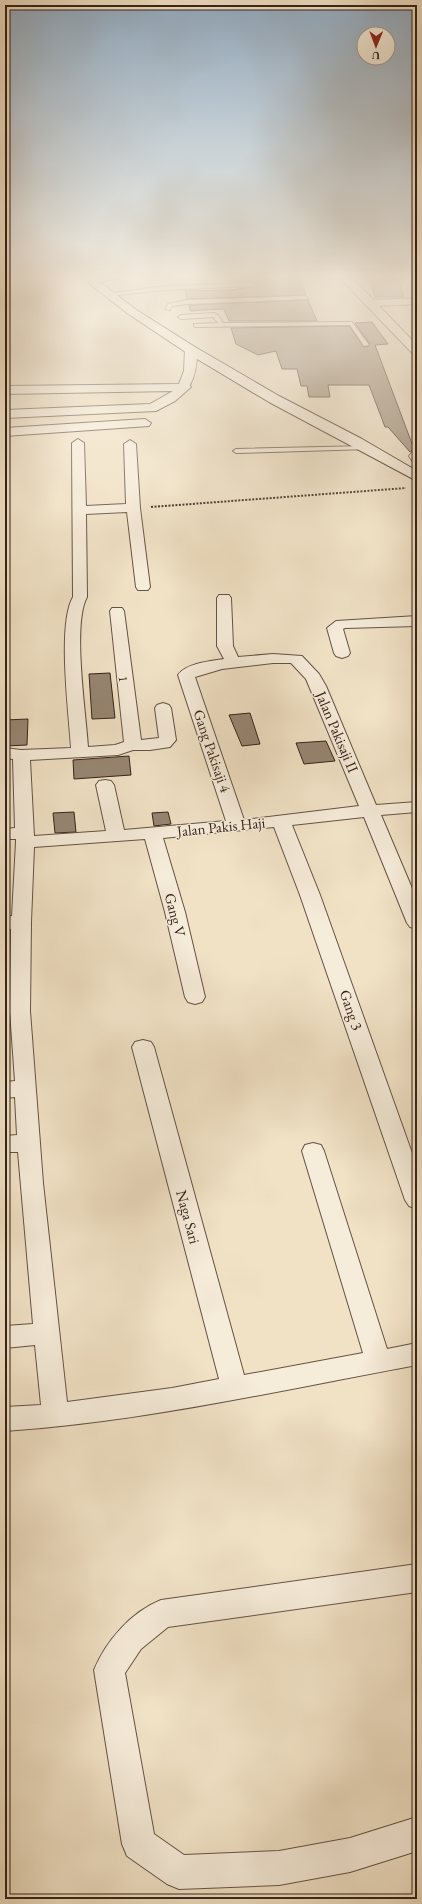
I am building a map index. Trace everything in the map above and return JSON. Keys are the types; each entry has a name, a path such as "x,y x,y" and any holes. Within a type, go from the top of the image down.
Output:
{"main road":[{"path":"216,365 274,399 415,475"}],"street":[{"path":"5,414 147,409 162,403 185,387 191,365"},
{"path":"5,390 185,387"},
{"path":"5,432 145,423"},
{"path":"78,443 80,597 76,604 72,631 80,752"},
{"path":"130,444 133,508 143,587"},
{"path":"417,454 415,456 417,459"},
{"path":"79,510 133,508"},
{"path":"224,598 225,646 233,662"},
{"name":"1","path":"117,611 132,742 131,746"},
{"path":"342,653 335,628 341,624 417,621"},
{"name":"Jalan Pakisaji II","path":"233,662 277,657 296,659 313,677 417,922"},
{"name":"Gang Pakisaji 4","path":"233,662 186,675 237,826"},
{"path":"163,708 168,740 164,743 131,746 118,750 13,754 25,837 14,890 12,1011 16,1089 29,1143 31,1183 55,1415 172,1399 417,1354"},
{"path":"105,785 116,836"},
{"name":"Jalan Pakis Haji","path":"5,834 25,837 116,836 237,826 370,810 417,808"},
{"name":"Gang 3","path":"281,821 310,895 417,1200"},
{"name":"Gang V","path":"152,833 175,912 195,997"},
{"name":"Naga Sari","path":"143,1046 234,1387"},
{"path":"5,1144 29,1143"},
{"path":"313,1151 378,1362"},
{"path":"5,1337 47,1334"},
{"path":"5,1419 52,1416"},
{"path":"417,1578 161,1614 130,1639 109,1670 138,1844 179,1872 279,1868 350,1856 417,1834"}],"lane":[{"path":"236,451 367,448"}],"path":[{"path":"133,508 409,488"}],"building":[{"path":"281,365 382,365 414,449 410,452 388,427 385,427 369,385 328,385 330,397 309,397 307,386 301,386 297,369 282,369"},
{"path":"110,673 115,718 92,719 89,674"},
{"path":"250,713 260,744 242,746 229,715"},
{"path":"28,719 27,745 5,746 5,720"},
{"path":"326,741 335,761 304,764 296,743"},
{"path":"129,756 131,775 74,779 73,760"},
{"path":"74,812 76,832 55,833 53,813"},
{"path":"168,812 171,824 154,826 152,813"}]}
